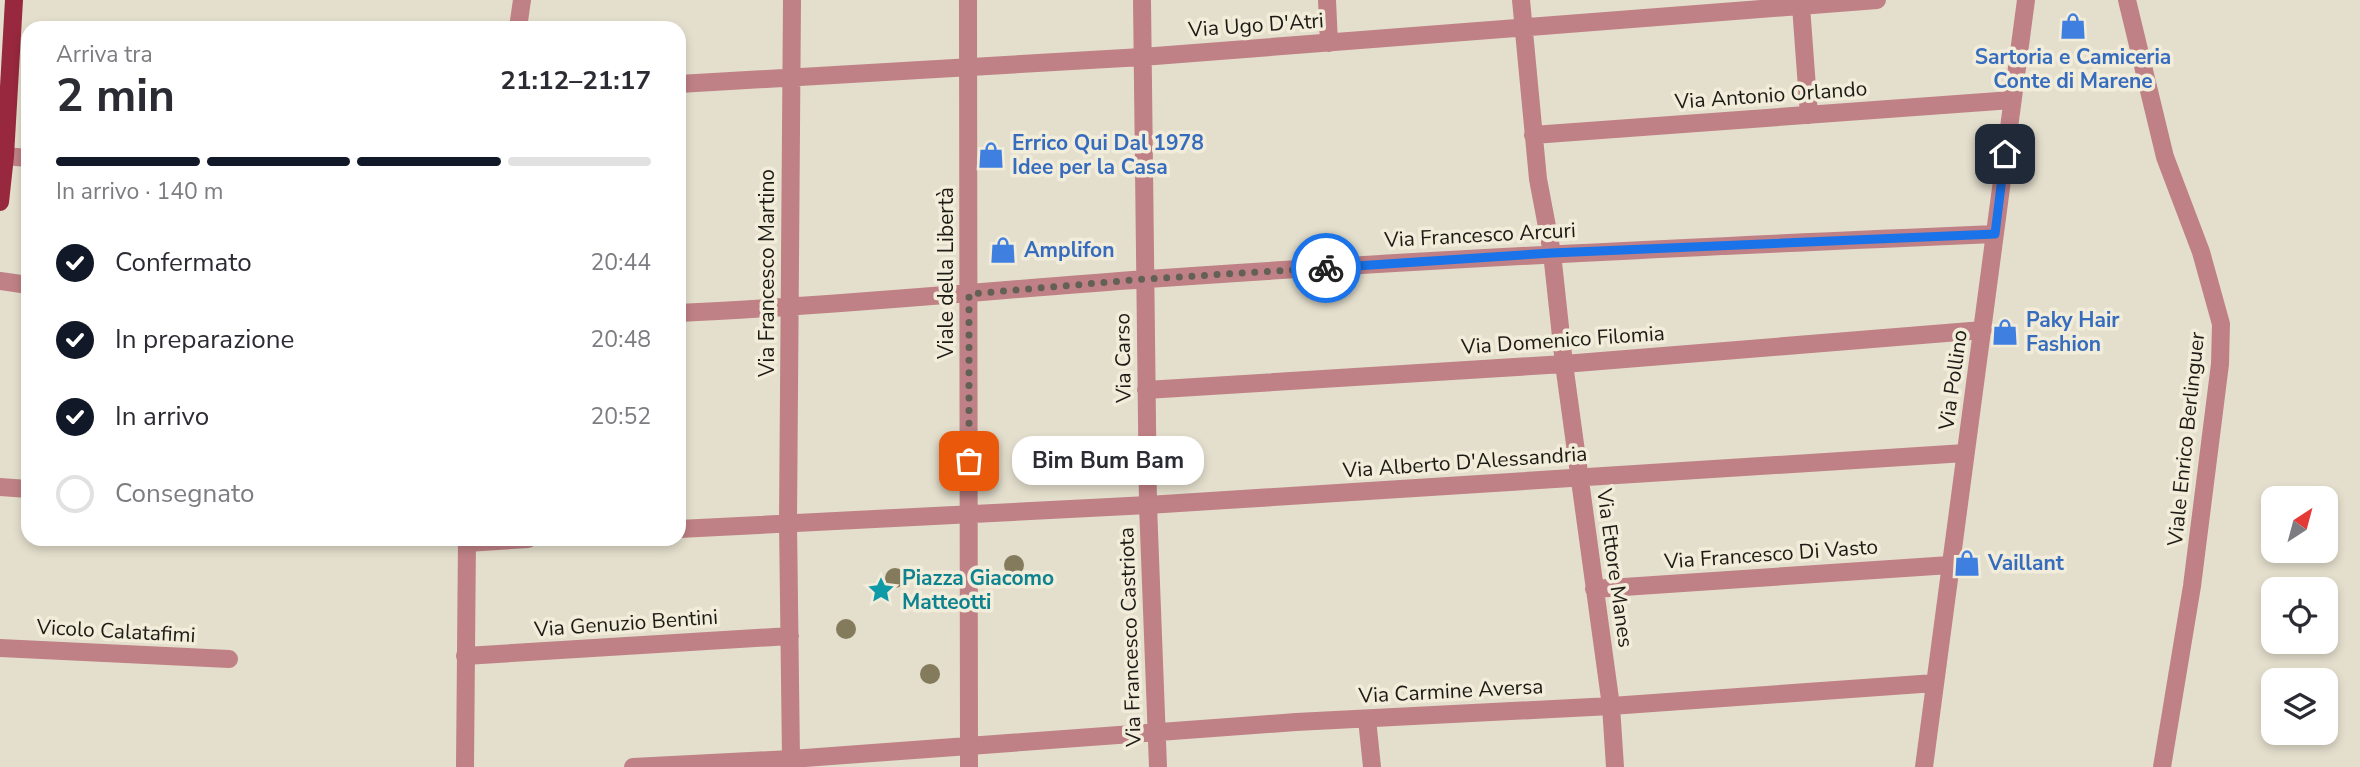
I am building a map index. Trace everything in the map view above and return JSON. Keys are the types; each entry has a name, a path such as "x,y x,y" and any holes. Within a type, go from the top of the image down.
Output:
{"main road":[{"path":"0,202 14,0"}],"street":[{"path":"519,21 523,0"},
{"name":"Via Francesco Martino","path":"790,636 788,522 792,0"},
{"name":"Viale della Libertà","path":"968,0 970,746"},
{"name":"Via Carso","path":"1142,0 1148,505"},
{"path":"1326,0 1329,43"},
{"name":"Via Ettore Manes","path":"1521,0 1538,179 1552,253 1564,364 1611,706 1615,767"},
{"name":"Via Ugo D'Atri","path":"686,84 1142,57 1877,0"},
{"name":"Via Pollino","path":"1924,767 2026,0"},
{"name":"Viale Enrico Berlinguer","path":"2127,0 2165,157 2201,252 2221,324 2220,365 2192,586 2162,767"},
{"path":"1801,6 1809,115"},
{"name":"Via Antonio Orlando","path":"1533,135 2012,100"},
{"path":"5,156 21,157"},
{"name":"Via Francesco Arcuri","path":"686,313 790,308 1145,279 1552,253 1995,234"},
{"path":"0,281 21,284"},
{"name":"Via Domenico Filomia","path":"1146,390 1564,364 1983,330"},
{"name":"Via Alberto D'Alessandria","path":"968,514 1965,453"},
{"path":"0,487 21,488"},
{"name":"Via Francesco Castriota","path":"1148,505 1158,767"},
{"path":"686,529 968,514"},
{"path":"465,767 467,546"},
{"name":"Via Francesco Di Vasto","path":"1594,589 1950,565"},
{"path":"790,636 791,759"},
{"name":"Via Genuzio Bentini","path":"465,656 790,636"},
{"name":"Vicolo Calatafimi","path":"0,648 229,659"},
{"name":"Via Carmine Aversa","path":"970,746 1936,683"},
{"path":"1367,719 1373,767"},
{"path":"633,767 970,746 969,767"}],"way so far":[{"path":"969,461 969,294 1145,279 1326,268"}],"place":[{"name":"Sartoria e Camiceria Conte di Marene","path":"2073,26"},
{"name":"Errico Qui Dal 1978 Idee per la Casa","path":"991,155"},
{"name":"Amplifon","path":"1003,250"},
{"name":"Paky Hair Fashion","path":"2005,332"},
{"name":"Bim Bum Bam","path":"969,461"},
{"name":"Vaillant","path":"1967,563"},
{"name":"Piazza Giacomo Matteotti","path":"881,590"}],"route":[{"path":"1326,268 1552,253 1995,234 2005,154"}]}
